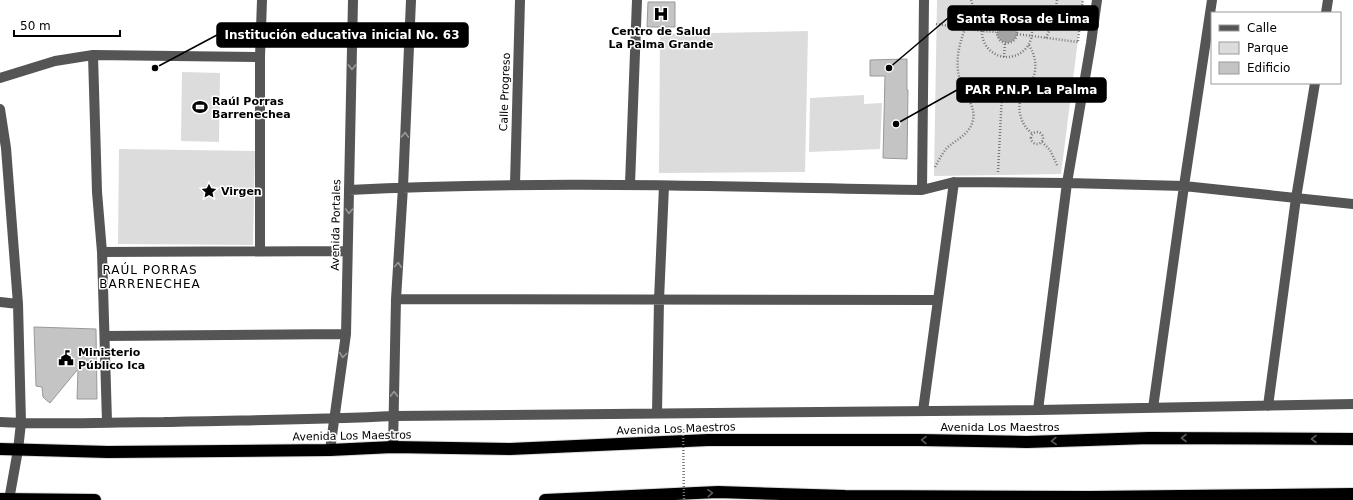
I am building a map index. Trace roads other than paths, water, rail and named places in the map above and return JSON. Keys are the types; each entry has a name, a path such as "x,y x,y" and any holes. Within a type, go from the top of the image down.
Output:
{"highway":[{"name":"Avenida Los Maestros","path":"0,449 108,452 393,448 510,449 716,440 920,440 1027,442 1149,438 1353,439"},
{"path":"546,500 718,492 845,498 1353,494"},
{"path":"7,499 95,500"}],"street":[{"path":"260,251 260,57 262,0"},
{"name":"Avenida Portales","path":"330,450 346,334 353,0"},
{"path":"393,448 396,299 403,187 411,0"},
{"name":"Calle Progreso","path":"515,184 520,0"},
{"path":"630,184 637,0"},
{"path":"922,190 924,0"},
{"path":"1038,410 1067,183 1092,43 1097,0"},
{"path":"1154,408 1184,186 1212,0"},
{"path":"1326,12 1328,0"},
{"path":"0,78 55,61 93,55 260,57"},
{"path":"93,55 97,192 102,252 107,422"},
{"path":"1268,406 1296,198 1315,84"},
{"path":"0,109 6,148 18,304 21,423 18,450 7,499"},
{"path":"349,190 515,184 630,184 664,186 922,190 954,182 1067,183 1184,186 1353,204"},
{"path":"923,411 954,182"},
{"path":"657,413 659,300 664,186"},
{"path":"102,252 348,251"},
{"path":"396,299 937,300"},
{"path":"0,302 18,304"},
{"path":"104,336 346,334"},
{"path":"0,422 335,419 394,416 1038,410 1353,404"}],"place":[{"name":"Centro de Salud La Palma Grande","path":"661,14"},
{"name":"Institución educativa inicial No. 63","path":"155,68"},
{"name":"Santa Rosa de Lima","path":"889,68"},
{"name":"Raúl Porras Barrenechea","path":"200,107"},
{"name":"PAR P.N.P. La Palma","path":"896,124"},
{"name":"Virgen","path":"209,191"},
{"name":"Ministerio Público Ica","path":"66,358"}],"district":[{"name":"RAÚL PORRAS BARRENECHEA","path":"150,277"}]}
